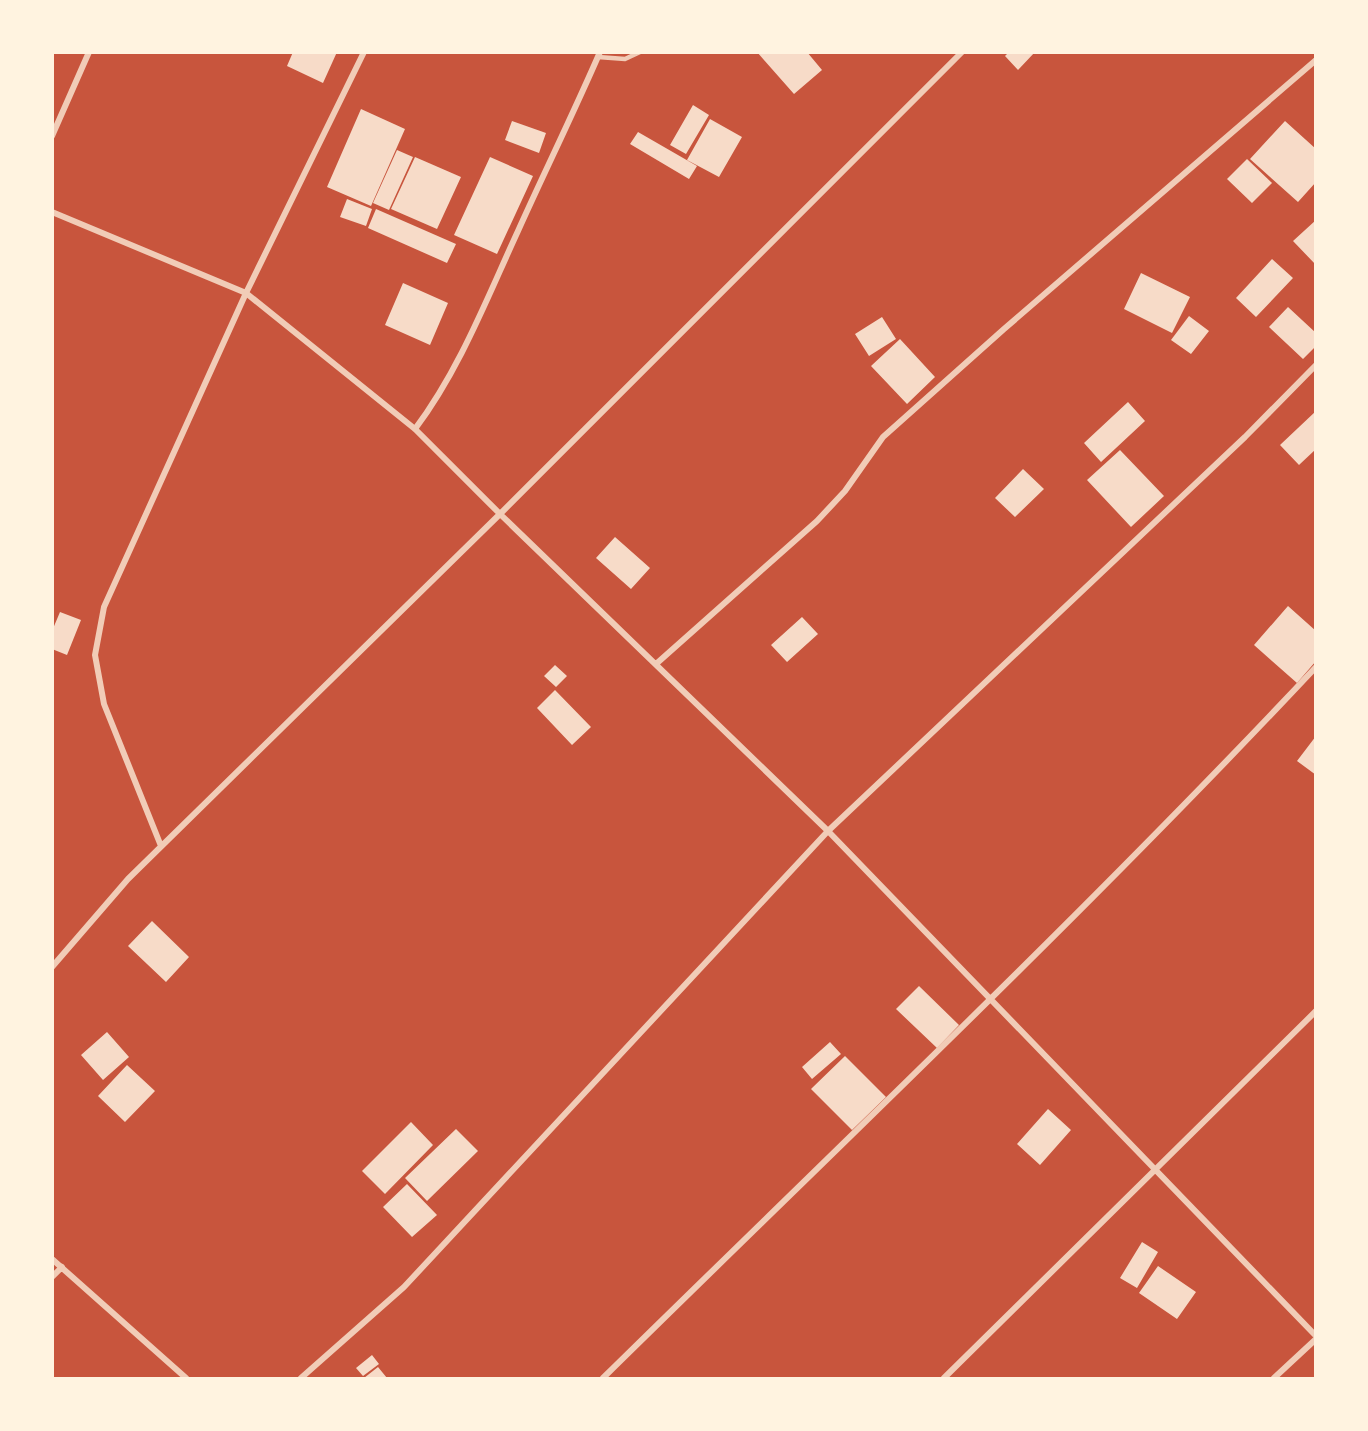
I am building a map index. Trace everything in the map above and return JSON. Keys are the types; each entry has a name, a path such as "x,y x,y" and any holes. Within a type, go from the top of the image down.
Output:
{"street":[{"path":"52,136 89,52"},
{"path":"161,846 104,704 95,655 104,607 246,294 364,52"},
{"path":"52,966 128,879 500,514 962,52"},
{"path":"415,429 431,408 462,351 599,55"},
{"path":"656,663 817,521 845,491 883,437 1004,329 1316,60"},
{"path":"52,212 246,294 415,429 828,831 1316,1338 1274,1378"},
{"path":"301,1378 404,1287 828,831 1245,437 1316,365"},
{"path":"603,1378 990,999 1226,763 1316,668"},
{"path":"944,1378 1316,1011"},
{"path":"52,1259 186,1378"},
{"path":"52,1277 62,1267"}],"lane":[{"path":"599,55 626,59 640,52"}],"building":[{"path":"293,52 337,52 323,83 287,66"},
{"path":"757,52 807,52 822,70 794,94"},
{"path":"1009,52 1035,52 1018,70 1005,56"},
{"path":"693,105 709,115 686,154 670,145"},
{"path":"361,109 405,129 371,206 327,187"},
{"path":"710,119 742,137 719,177 687,160"},
{"path":"512,121 546,133 539,153 505,140"},
{"path":"1285,121 1316,149 1316,182 1298,202 1250,159"},
{"path":"638,132 697,166 689,179 630,144"},
{"path":"397,150 413,157 389,210 373,203"},
{"path":"415,157 461,177 437,229 391,209"},
{"path":"490,157 533,176 497,254 454,235"},
{"path":"1247,159 1272,183 1252,203 1227,179"},
{"path":"347,199 372,209 366,226 340,217"},
{"path":"376,209 456,244 447,263 368,228"},
{"path":"1316,220 1316,265 1293,241"},
{"path":"1272,259 1293,278 1256,317 1236,298"},
{"path":"1141,273 1190,297 1172,333 1124,309"},
{"path":"403,283 448,303 430,345 385,325"},
{"path":"1288,307 1316,333 1316,346 1303,359 1269,327"},
{"path":"1189,316 1209,331 1191,354 1171,340"},
{"path":"882,317 896,339 869,356 855,334"},
{"path":"900,339 935,377 907,404 871,366"},
{"path":"1128,402 1145,421 1101,462 1084,443"},
{"path":"1316,411 1316,449 1299,465 1280,445"},
{"path":"1120,450 1164,496 1131,527 1087,480"},
{"path":"1023,469 1044,489 1015,517 995,498"},
{"path":"615,537 650,568 631,589 596,558"},
{"path":"1288,606 1316,631 1316,661 1297,683 1254,645"},
{"path":"60,612 81,620 67,655 52,649 52,631"},
{"path":"802,617 818,634 787,662 771,645"},
{"path":"555,665 567,676 556,687 544,676"},
{"path":"555,690 591,727 572,745 537,708"},
{"path":"1316,736 1316,775 1297,761"},
{"path":"152,921 189,957 166,982 128,946"},
{"path":"919,986 959,1025 937,1048 896,1009"},
{"path":"107,1032 129,1057 103,1080 81,1055"},
{"path":"830,1042 841,1054 812,1079 802,1067"},
{"path":"845,1056 886,1097 852,1130 811,1089"},
{"path":"127,1065 155,1091 125,1122 98,1096"},
{"path":"1048,1109 1071,1130 1040,1165 1017,1144"},
{"path":"411,1122 433,1145 385,1194 362,1171"},
{"path":"456,1129 478,1151 427,1201 405,1178"},
{"path":"407,1184 437,1215 412,1237 383,1207"},
{"path":"1142,1242 1158,1252 1137,1288 1120,1278"},
{"path":"1158,1266 1196,1292 1177,1319 1139,1293"},
{"path":"372,1355 379,1364 363,1376 356,1368"},
{"path":"378,1367 387,1378 364,1378"}]}
